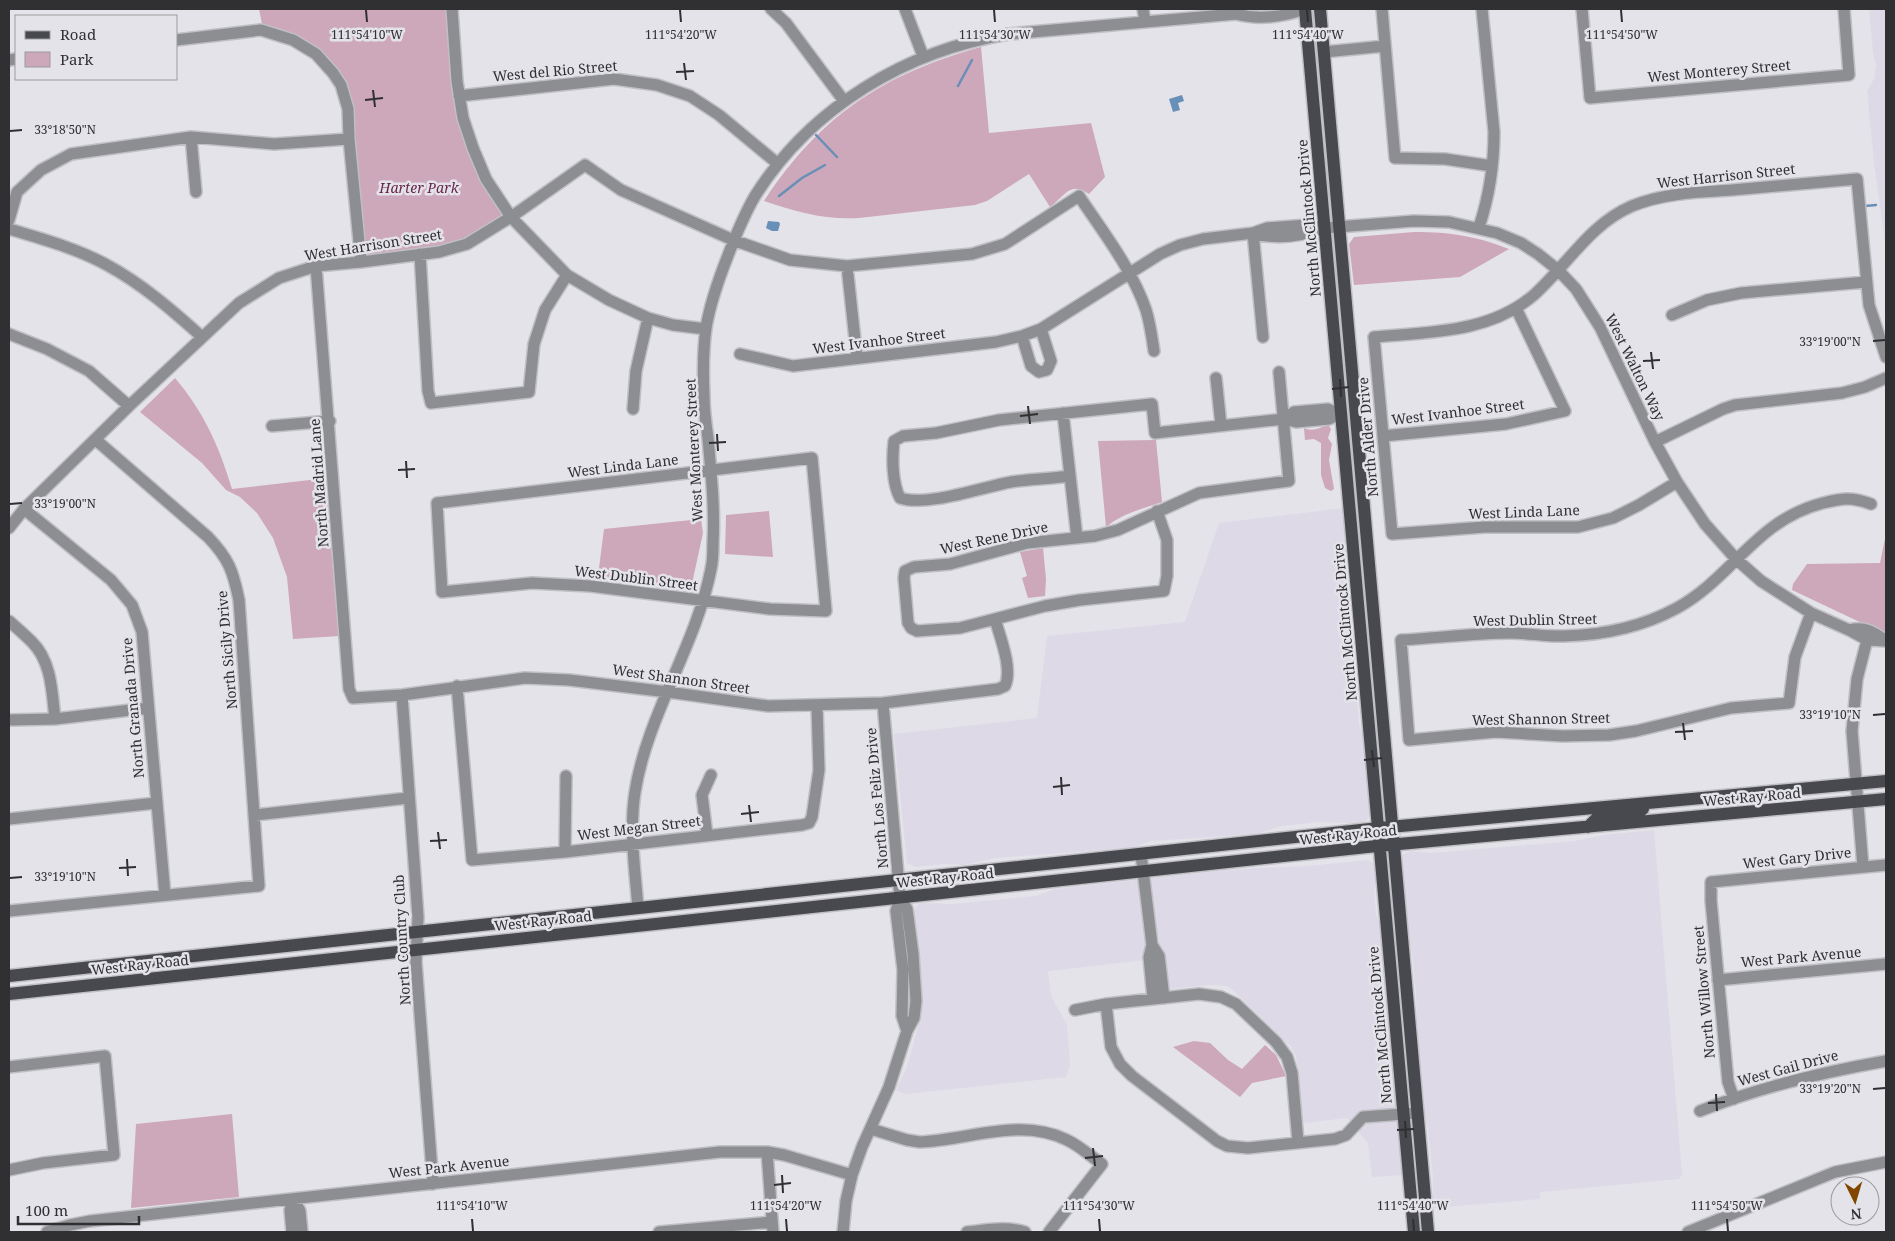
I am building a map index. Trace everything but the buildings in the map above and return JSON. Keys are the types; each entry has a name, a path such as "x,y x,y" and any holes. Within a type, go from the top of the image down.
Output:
{"main road":[{"name":"North McClintock Drive","path":"1305,9 1339,413 1379,828 1414,1232"},
{"name":"North McClintock Drive","path":"1320,9 1428,1232"},
{"name":"West Ray Road","path":"9,994 416,950 900,889 1141,854 1392,826 1886,781"},
{"name":"West Ray Road","path":"9,976 638,908 1143,872 1394,844 1886,799"},
{"path":"1588,827 1599,816 1638,812 1654,802"}],"street":[{"path":"452,9 459,96 463,118 486,179 511,217 567,275 609,300 648,318 673,325 706,330"},
{"path":"771,9 786,23 844,101"},
{"path":"905,9 924,56"},
{"path":"1143,9 1145,22"},
{"name":"West Monterey Street","path":"638,908 632,844 635,792 647,743 704,602 712,566 715,515 704,398 706,330 714,290 733,240 755,197 778,164 809,131 844,101 876,80 924,56 954,46 988,38 1239,11 1250,18 1292,14 1305,9"},
{"path":"1382,9 1395,158 1445,159 1492,166"},
{"path":"1479,227 1492,166 1494,132 1482,9"},
{"name":"West Monterey Street","path":"1582,9 1590,98 1850,75 1844,9"},
{"path":"178,40 261,30 293,40 316,54 333,73 341,85 348,109 349,139 361,262"},
{"path":"1324,52 1386,46"},
{"name":"West del Rio Street","path":"459,96 614,79 657,85 690,96 719,115 778,164"},
{"path":"9,220 17,192 41,170 71,154 191,137 274,144 349,139"},
{"path":"191,137 196,192"},
{"name":"West Harrison Street","path":"9,528 24,509 202,337 240,303 279,278 316,266 439,252 467,244 511,217 585,166 621,190 733,240 790,260 847,266 972,254 1005,244 1079,196 1129,273"},
{"name":"West Harrison Street","path":"1374,337 1468,327 1484,323 1516,308 1536,293 1602,224 1616,214 1650,200 1681,194 1857,179 1866,282"},
{"name":"West Walton Way","path":"1340,226 1429,221 1479,227 1521,243 1558,270 1576,289 1588,307 1655,442 1677,482 1705,524 1736,559 1761,581 1811,613 1850,630 1886,641"},
{"name":"West Ivanhoe Street","path":"740,354 793,366 996,342 1041,329 1160,254 1180,245 1209,238 1254,233 1268,238 1308,234 1324,228 1340,226"},
{"path":"9,229 58,244 106,264 156,297 202,337"},
{"path":"1254,233 1263,337"},
{"path":"420,254 428,391 432,403 530,392 534,344 546,310 567,275"},
{"name":"North Madrid Lane","path":"316,266 330,421 349,689 353,698"},
{"path":"847,266 857,358"},
{"path":"1129,273 1145,308 1151,329 1154,351"},
{"path":"1672,315 1707,300 1742,293 1866,282 1872,319 1886,357"},
{"name":"West Ivanhoe Street","path":"1383,436 1506,424 1565,411 1516,308"},
{"path":"633,409 636,371 648,318"},
{"path":"1022,336 1031,366 1039,372 1047,370 1051,362 1041,329"},
{"path":"10,337 47,349 89,371 129,406"},
{"name":"North Alder Drive","path":"1374,337 1392,534"},
{"path":"1279,372 1284,419"},
{"path":"1216,378 1221,426"},
{"path":"1655,442 1735,405 1842,393 1865,387 1886,378"},
{"path":"1070,476 1011,482 950,496 908,501 900,498 897,491 893,451 894,441 903,436 936,433 999,420 1152,404 1155,434 1284,419 1296,422 1329,418 1339,413"},
{"path":"1063,413 1077,538"},
{"name":"West Rene Drive","path":"995,619 960,628 917,631 911,628 908,623 905,571 914,567 950,564 1027,543 1095,536 1118,530 1198,492 1290,481 1284,419"},
{"path":"272,426 330,421"},
{"name":"North Sicily Drive","path":"96,440 208,537 222,552 233,572 239,600 259,886 165,895"},
{"name":"West Linda Lane","path":"442,592 437,503 812,458 826,612"},
{"name":"West Linda Lane","path":"1392,534 1485,527 1578,526 1613,518 1677,482"},
{"name":"West Dublin Street","path":"1409,740 1402,640 1511,633 1563,636 1605,634 1640,624 1677,608 1703,591 1757,538 1785,518 1812,506 1839,499 1855,498 1871,504"},
{"name":"North Granada Drive","path":"24,509 111,580 132,605 142,632 165,895"},
{"path":"995,619 1072,601 1164,591 1167,576 1167,540 1157,511"},
{"name":"West Dublin Street","path":"442,592 532,583 590,586 770,610 826,612"},
{"name":"West Shannon Street","path":"1409,740 1496,732 1562,736 1609,735 1636,731 1731,708 1789,703 1795,656 1811,613"},
{"name":"West Shannon Street","path":"353,698 402,695 525,678 569,680 768,706 883,703 998,689 1005,686 1009,679 1007,663 995,619"},
{"path":"9,621 34,643 46,662 55,719"},
{"path":"1863,867 1852,731 1857,679 1868,636"},
{"name":"West Megan Street","path":"457,686 472,860 565,852 810,823 819,770 817,706"},
{"name":"North Country Club","path":"402,695 418,917 416,950 433,1184"},
{"name":"North Los Feliz Drive","path":"871,1129 889,1086 907,1031 902,1016 904,987 896,911 900,889 883,703"},
{"path":"9,720 55,719 148,708"},
{"path":"707,835 702,795 711,775"},
{"path":"565,852 566,776"},
{"path":"255,815 408,798"},
{"path":"9,819 156,803"},
{"path":"1141,854 1152,945 1159,956 1159,998"},
{"name":"West Gary Drive","path":"1711,882 1886,865"},
{"name":"North Willow Street","path":"1711,882 1711,901 1728,1082 1734,1099"},
{"path":"9,911 165,895"},
{"name":"West Park Avenue","path":"1718,980 1886,964"},
{"path":"1075,1010 1106,1004 1206,994 1227,999 1242,1008 1276,1042 1287,1057 1290,1064 1298,1142"},
{"path":"1106,1004 1112,1047 1120,1064 1132,1076 1211,1137 1227,1146 1239,1148 1341,1137 1363,1117 1417,1113"},
{"path":"9,1067 105,1056 114,1156 43,1163 9,1170"},
{"name":"West Gail Drive","path":"1700,1111 1791,1080 1886,1061"},
{"path":"843,1232 846,1201 852,1175 871,1129 920,1142 1007,1130 1034,1130 1065,1139 1102,1164 1049,1232"},
{"name":"West Park Avenue","path":"47,1232 90,1221 720,1152 767,1152 784,1155 852,1175"},
{"path":"659,1232 772,1227 767,1152"},
{"path":"1688,1232 1835,1172 1886,1162"},
{"path":"292,1232 290,1210 294,1199"},
{"path":"294,1199 300,1211 302,1232"},
{"path":"967,1232 1001,1228 1026,1232"}],"shaded area":[{"path":"1869,9 1886,9 1886,251 1867,91 1874,79 1876,65"},
{"path":"1344,508 1352,588 1351,627 1359,724 1366,749 1372,814 1366,821 1359,823 1318,822 1281,826 1256,834 1151,841 1131,848 995,858 965,865 944,864 916,867 907,863 894,734 1037,718 1047,636 1185,622 1219,523"},
{"path":"1654,830 1682,1175 1679,1179 1540,1192 1540,1199 1432,1208 1433,1178 1428,1128 1421,1099 1413,960 1407,926 1401,859 1404,854 1411,851 1431,853 1575,841 1604,835"},
{"path":"1367,860 1374,863 1377,867 1374,891 1376,915 1382,929 1403,1175 1372,1177 1368,1143 1347,1118 1303,1123 1296,1056 1291,1047 1235,992 1227,986 1209,985 1158,990 1154,959 1048,971 1051,996 1067,1025 1070,1065 1066,1077 906,1094 896,1090 907,1067 919,1023 921,989 914,910 919,904 953,904 1036,896 1055,889 1225,870 1309,866"}],"green space":[{"name":"Harter Park","path":"259,9 452,9 457,81 473,148 511,217 467,244 361,262 345,97 316,54 261,30 262,24"},
{"path":"981,47 989,133 1091,123 1105,177 1089,194 1082,190 1072,189 1050,207 1029,174 987,201 975,205 859,218 834,218 811,214 764,201 785,171 808,145 831,122 857,102 884,85 914,70"},
{"path":"1414,232 1463,236 1509,249 1460,277 1354,285 1349,244 1354,237"},
{"path":"175,378 194,404 209,430 222,458 232,489 327,478 339,636 293,639 287,577 273,538 257,513 240,497 226,490 202,463 140,412"},
{"path":"1328,424 1331,429 1328,438 1332,444 1329,460 1334,489 1331,491 1325,488 1321,475 1321,443 1314,439 1305,440 1304,428 1313,430"},
{"path":"1156,440 1162,502 1126,515 1106,527 1098,441"},
{"path":"769,511 773,557 725,554 726,515"},
{"path":"701,519 703,533 691,588 598,576 604,529"},
{"path":"1886,534 1885,634 1792,590 1793,584 1807,564 1880,563"},
{"path":"1043,548 1046,579 1045,596 1028,598 1022,578 1027,576 1020,552"},
{"path":"1194,1041 1210,1043 1228,1060 1242,1069 1265,1045 1276,1055 1286,1076 1252,1083 1240,1097 1173,1047"},
{"path":"232,1114 239,1197 131,1208 136,1124"}],"water":[{"path":"1182,95 1184,101 1178,103 1180,110 1173,112 1169,99"},
{"path":"768,221 779,222 778,231 766,228"}],"waterway":[{"path":"958,86 972,60"},
{"path":"816,135 837,157"},
{"path":"779,196 802,178 825,165"},
{"path":"1865,206 1876,205"}]}
